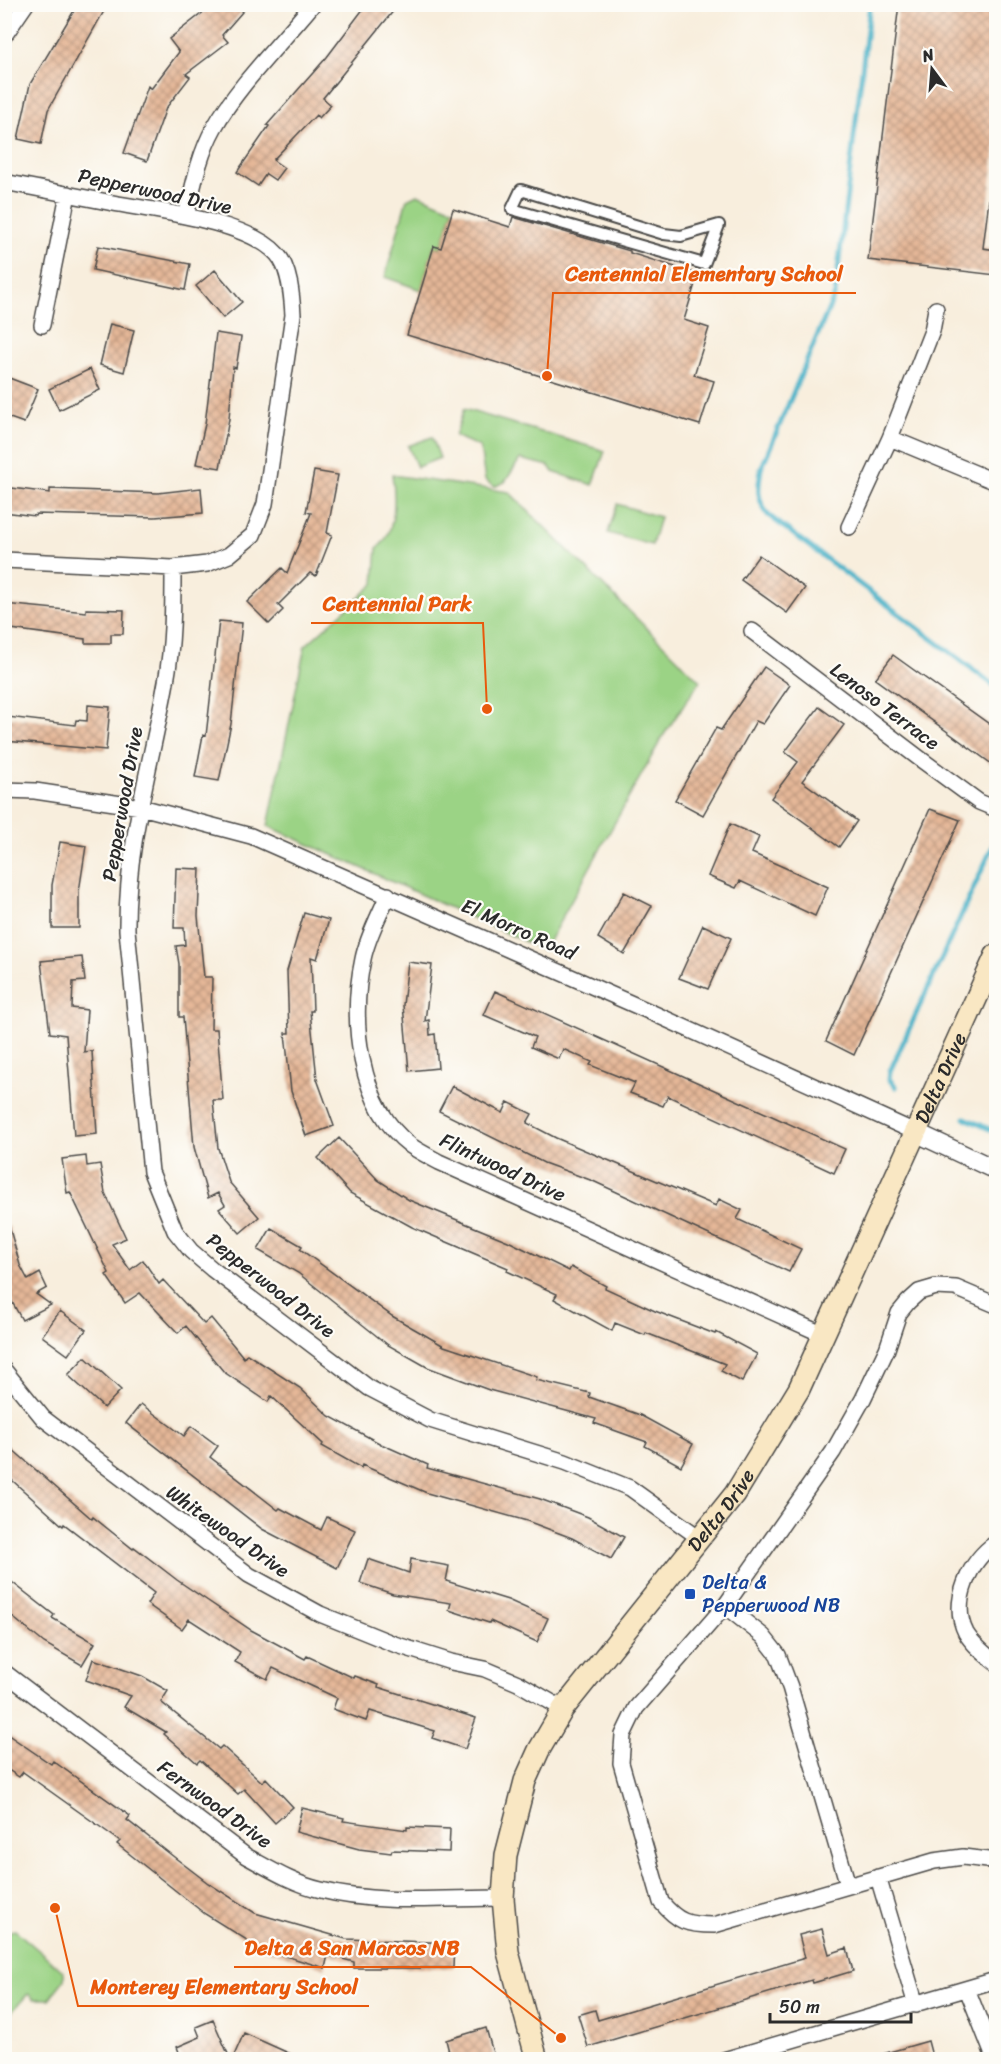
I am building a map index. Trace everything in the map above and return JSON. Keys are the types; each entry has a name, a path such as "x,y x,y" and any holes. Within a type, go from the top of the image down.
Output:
{"main road":[{"name":"Delta Drive","path":"537,2060 508,1952 503,1898 506,1855 525,1781 539,1750 563,1709 701,1539 768,1442 800,1389 996,955"}],"street":[{"path":"4,36 26,4"},
{"path":"186,216 203,152 214,128 230,104 313,4"},
{"name":"Pepperwood Drive","path":"4,182 186,216 235,229 259,240 278,255 292,296 293,315 265,504 253,536 229,555 207,564 173,568 171,646 126,891 127,930 151,1172 175,1230 191,1251 212,1269 369,1388 430,1420 565,1462 630,1488 701,1539"},
{"path":"520,190 664,234 681,236 719,225 704,264 512,209 520,190"},
{"path":"42,325 68,194"},
{"path":"849,527 890,438 932,331 936,309"},
{"path":"890,438 996,482"},
{"path":"4,560 173,568"},
{"name":"Lenoso Terrace","path":"752,631 928,765 980,802 996,809"},
{"name":"El Morro Road","path":"4,790 35,791 141,807 251,836 996,1170"},
{"name":"Flintwood Drive","path":"388,896 363,958 359,995 359,1029 364,1074 378,1106 411,1145 439,1162 824,1335"},
{"path":"996,1305 956,1288 936,1287 919,1292 908,1302 899,1313 887,1349 863,1399 833,1452 725,1606 636,1708 623,1735 621,1763 661,1902 674,1917 693,1925 714,1925 934,1861 963,1857 996,1861"},
{"name":"Whitewood Drive","path":"4,1370 44,1418 257,1580 320,1614 394,1644 485,1669 518,1683 563,1709"},
{"path":"996,1543 972,1566 964,1586 961,1610 966,1633 980,1650 996,1663"},
{"path":"725,1606 763,1636 778,1655 790,1687 848,1885"},
{"name":"Fernwood Drive","path":"4,1672 246,1856 284,1876 318,1890 357,1898 503,1898"},
{"path":"878,1877 916,2004"},
{"path":"724,2060 996,1980"},
{"path":"967,1989 995,2060"}],"green space":[{"path":"417,194 453,209 441,248 434,246 421,290 385,277 407,199"},
{"path":"464,409 605,451 593,485 553,472 549,466 520,459 505,482 494,487 485,480 480,447 455,436"},
{"path":"432,437 440,458 417,467 408,446"},
{"path":"392,475 509,492 700,681 663,736 544,950 268,826 305,646 374,584 377,548 388,534 393,515"},
{"path":"617,504 660,517 652,545 608,533"},
{"path":"15,1930 64,1972 64,1980 49,1999 34,1999 28,1994 5,2019 5,1932"}],"building":[{"path":"78,4 108,4 48,110 41,144 18,139 30,84"},
{"path":"214,4 249,4 222,35 228,42 186,74 190,77 166,108 147,161 124,153 148,86 151,89 179,52 169,39"},
{"path":"367,4 399,4 323,98 331,105 319,118 316,115 273,160 284,168 275,180 266,174 258,186 237,172 269,126 267,125 327,57"},
{"path":"899,4 996,4 996,143 983,248 996,250 996,275 868,260"},
{"path":"453,209 510,227 513,217 630,251 630,253 698,274 684,320 709,328 694,375 714,381 700,425 407,335 434,246 441,248"},
{"path":"98,246 190,264 185,290 93,270"},
{"path":"215,270 242,302 223,318 196,286"},
{"path":"110,324 134,330 124,372 100,365"},
{"path":"216,333 241,337 236,368 233,367 229,419 220,468 196,464 205,424"},
{"path":"90,369 100,390 59,410 49,389"},
{"path":"4,376 38,389 24,423 4,416"},
{"path":"314,471 338,475 327,533 332,535 316,576 310,573 278,605 283,610 269,624 247,602 282,568 287,573 311,513 306,512"},
{"path":"4,487 50,493 50,489 158,493 201,488 203,513 155,517 36,514 35,516 4,512"},
{"path":"759,555 805,588 787,613 741,580"},
{"path":"4,604 86,612 86,609 124,610 123,634 111,634 111,643 85,643 85,639 4,628"},
{"path":"219,621 242,623 231,724 219,781 195,777 203,735 206,736"},
{"path":"893,655 996,729 996,767 875,679"},
{"path":"764,667 790,685 763,724 756,721 703,815 675,800 716,728 721,730"},
{"path":"88,705 110,707 106,750 5,741 8,717 75,725 76,720 87,721"},
{"path":"819,707 844,725 802,781 857,821 839,847 771,798 798,762 785,752"},
{"path":"930,809 960,820 854,1055 826,1041"},
{"path":"730,824 759,837 752,853 828,887 815,916 740,881 736,888 708,876"},
{"path":"60,842 86,846 79,892 79,928 52,928 52,885"},
{"path":"176,868 200,869 198,916 204,977 212,977 211,1029 217,1029 223,1100 213,1100 218,1148 229,1182 259,1217 240,1233 219,1209 225,1205 218,1193 208,1198 194,1147 183,1017 179,1017 179,964 176,946 185,945 184,928 174,928"},
{"path":"624,892 652,906 624,954 598,938"},
{"path":"304,913 329,920 317,959 311,957 313,1011 310,1011 317,1079 334,1126 306,1136 291,1091 285,1033 289,1033 287,971"},
{"path":"703,925 731,938 708,989 679,978"},
{"path":"82,957 85,981 73,982 72,1008 87,1010 84,1052 92,1051 97,1134 74,1136 66,1035 50,1033 41,961"},
{"path":"408,962 432,965 425,1021 429,1020 430,1035 435,1034 438,1068 409,1071 403,1005"},
{"path":"495,991 845,1149 834,1173 668,1096 663,1106 630,1093 635,1083 590,1065 592,1062 563,1049 559,1059 531,1047 535,1037 484,1015"},
{"path":"452,1086 503,1113 508,1102 532,1114 527,1123 556,1138 716,1206 719,1199 742,1210 737,1219 801,1249 789,1272 593,1181 544,1163 439,1111"},
{"path":"339,1138 378,1180 409,1200 508,1241 569,1271 571,1267 606,1286 605,1288 655,1311 715,1334 716,1332 757,1354 742,1382 721,1371 725,1364 646,1333 645,1335 615,1323 612,1331 554,1299 557,1294 507,1271 508,1268 412,1227 350,1193 318,1158"},
{"path":"86,1156 87,1166 100,1164 105,1193 126,1238 112,1244 130,1270 143,1260 159,1284 163,1280 204,1324 211,1318 244,1358 247,1354 300,1388 329,1416 381,1444 428,1465 427,1468 540,1499 588,1517 624,1537 611,1559 572,1538 527,1521 427,1493 362,1465 361,1468 322,1446 323,1444 271,1396 268,1402 224,1372 186,1326 178,1333 140,1293 125,1303 106,1275 109,1273 70,1192 67,1193 62,1159"},
{"path":"4,1226 9,1226 20,1265 28,1280 40,1273 47,1288 36,1294 51,1305 22,1320 4,1287"},
{"path":"271,1228 302,1246 300,1249 392,1316 444,1346 537,1377 536,1380 590,1393 589,1397 640,1415 693,1444 681,1466 645,1446 647,1442 594,1423 596,1419 489,1390 427,1367 388,1345 298,1273 258,1250"},
{"path":"60,1311 86,1330 68,1355 42,1336"},
{"path":"85,1357 121,1390 104,1408 68,1375"},
{"path":"141,1404 184,1436 191,1426 218,1446 210,1457 278,1510 280,1508 321,1530 327,1517 355,1530 337,1568 262,1529 126,1423"},
{"path":"4,1442 92,1519 93,1517 133,1549 134,1547 177,1580 251,1630 305,1659 307,1656 354,1678 355,1676 379,1685 378,1687 476,1718 465,1749 432,1738 435,1731 370,1711 366,1721 333,1709 337,1698 273,1668 267,1679 235,1662 240,1652 189,1619 182,1629 147,1604 154,1593 64,1524 63,1526 4,1473"},
{"path":"368,1559 409,1573 411,1559 449,1566 446,1581 508,1600 548,1618 537,1642 490,1621 489,1623 449,1610 451,1603 393,1594 360,1583"},
{"path":"4,1576 54,1615 52,1618 95,1643 82,1665 44,1643 4,1610"},
{"path":"93,1659 142,1676 168,1691 161,1702 219,1749 222,1746 262,1782 266,1778 293,1807 275,1823 244,1789 238,1794 200,1760 197,1763 164,1734 166,1732 124,1707 131,1696 86,1680"},
{"path":"4,1732 51,1764 53,1761 130,1816 127,1820 174,1857 208,1883 255,1913 346,1939 454,1943 453,1968 354,1968 354,1962 328,1955 325,1968 246,1944 247,1940 205,1914 117,1844 120,1841 23,1772 19,1777 4,1767"},
{"path":"302,1808 344,1818 343,1821 407,1830 407,1827 450,1829 449,1852 392,1850 391,1853 359,1849 296,1832"},
{"path":"822,1929 829,1954 847,1948 853,1971 813,1983 812,1980 588,2047 578,2015 595,2010 598,2020 805,1958 799,1935"},
{"path":"213,2020 228,2054 216,2060 182,2060 177,2047 200,2037 196,2027"},
{"path":"486,2028 495,2060 451,2060 446,2040"},
{"path":"244,2033 304,2060 232,2060"},
{"path":"928,2041 933,2060 880,2060 879,2055"}],"waterway":[{"path":"870,4 835,294 761,469 760,498 768,515 996,687"},
{"path":"896,1087 889,1079 890,1071 996,839"},
{"path":"965,1118 996,1132"}],"place":[{"name":"Centennial Elementary School","path":"547,376"},
{"name":"Centennial Park","path":"487,709"},
{"name":"Delta & Pepperwood NB","path":"690,1594"},
{"name":"Monterey Elementary School","path":"55,1908"},
{"name":"Delta & San Marcos NB","path":"561,2038"}]}
